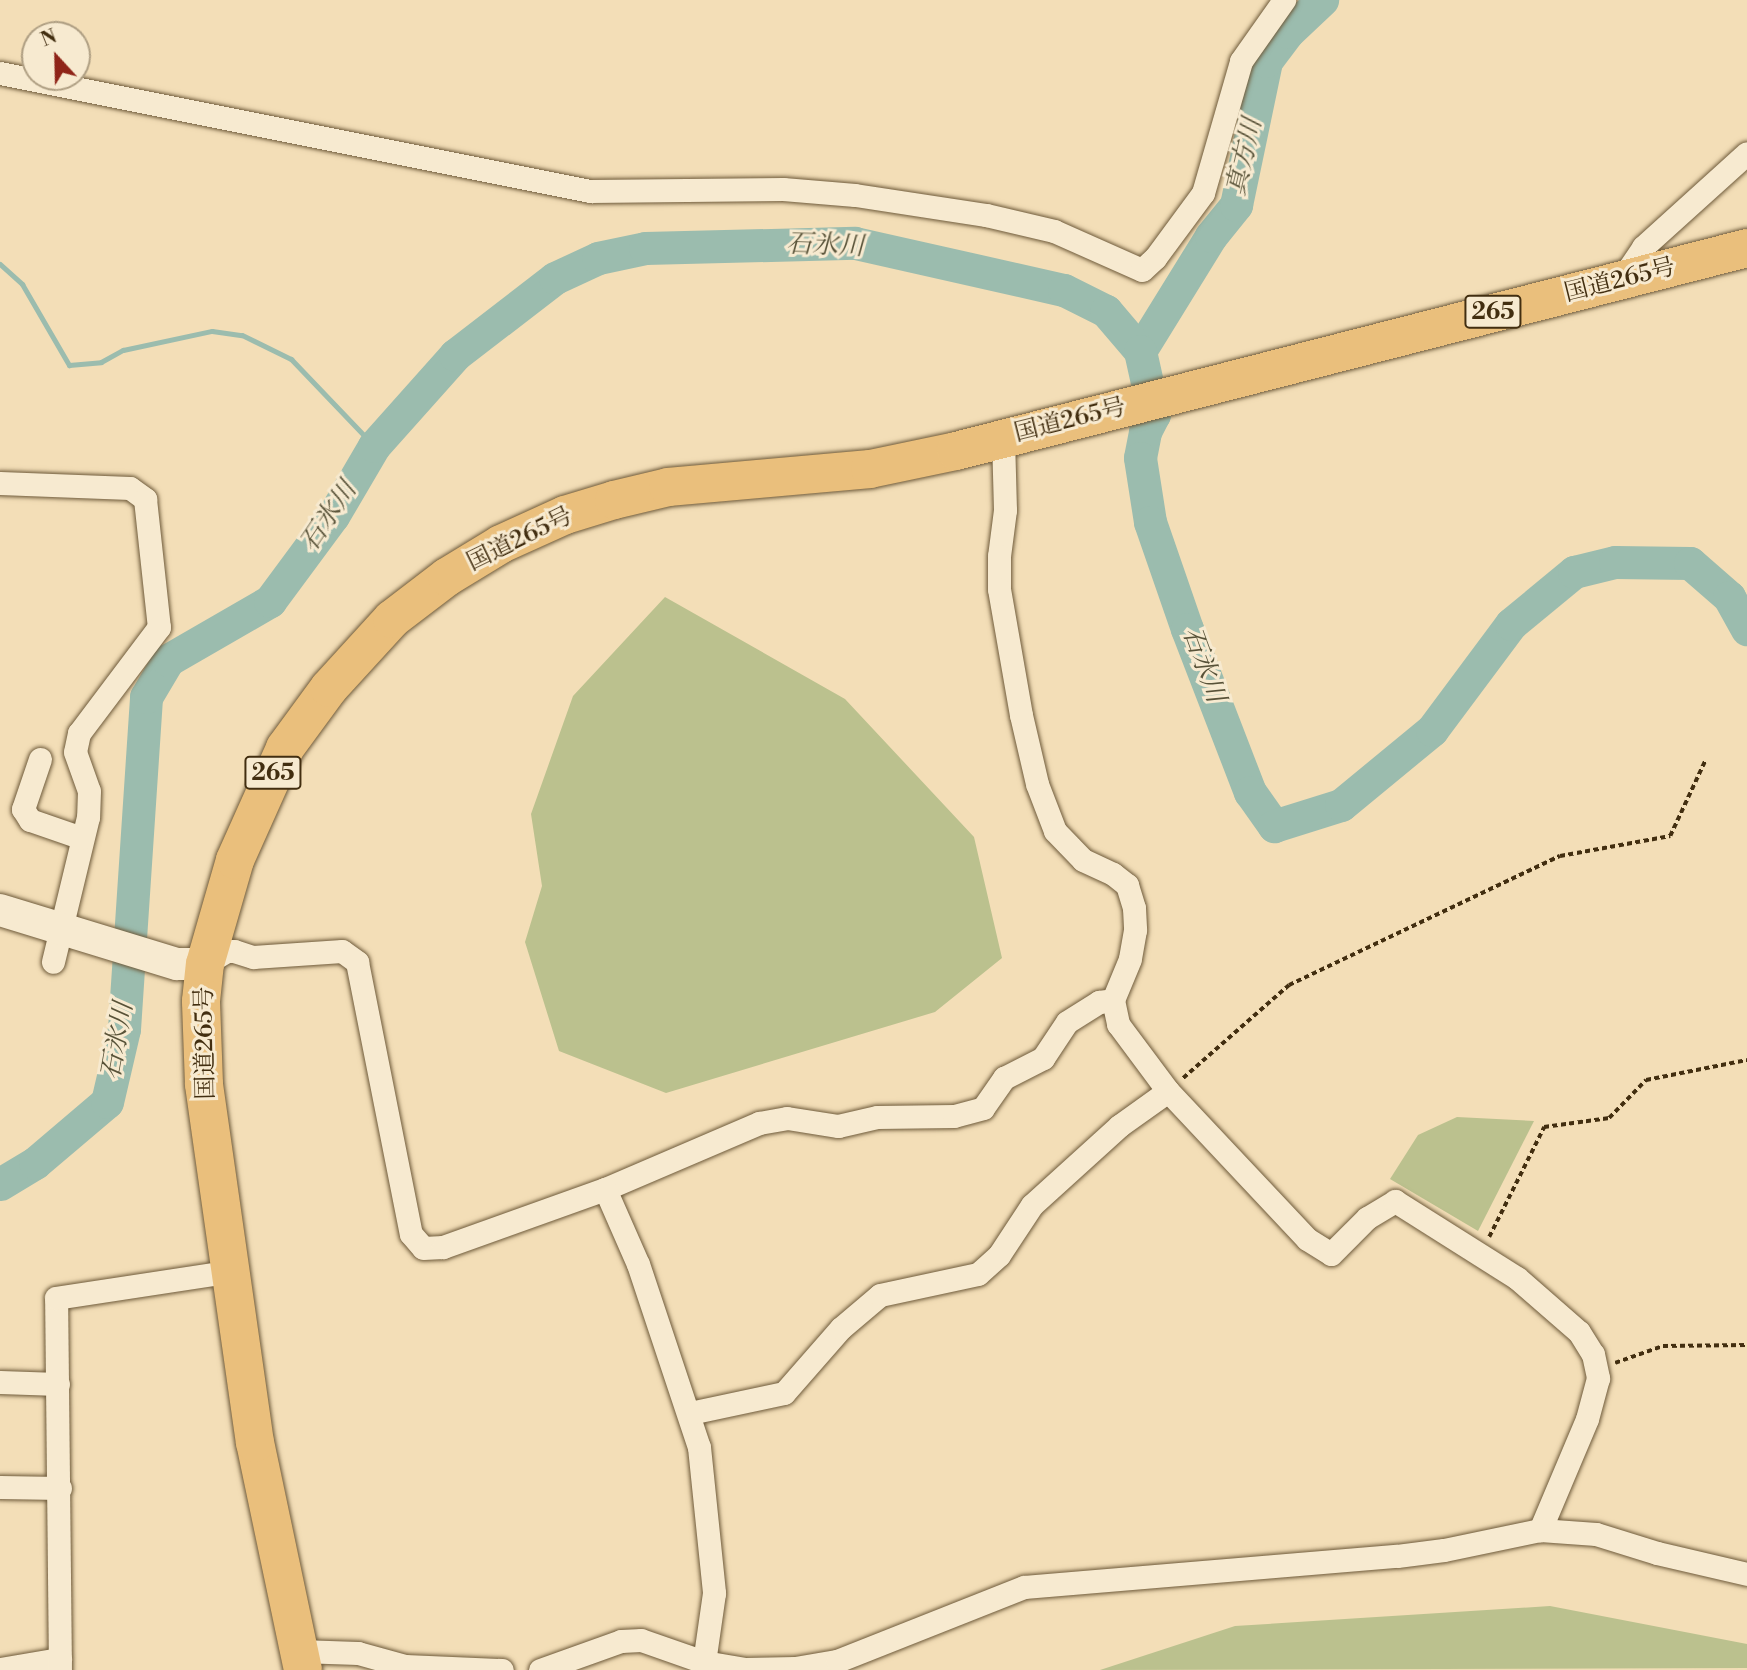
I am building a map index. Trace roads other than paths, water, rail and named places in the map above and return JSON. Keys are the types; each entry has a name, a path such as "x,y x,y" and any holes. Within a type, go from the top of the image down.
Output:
{"highway":[{"name":"国道265号","path":"301,1660 255,1443 204,1084 201,1036 191,964 285,748 330,688 392,619 447,577 501,544 565,515 614,500 668,487 870,469 1074,421 1240,376 1747,248"}],"main road":[{"path":"0,910 191,964"}],"street":[{"path":"0,73 590,191 783,189 855,195 986,215 1054,231 1142,270 1155,258 1203,193 1241,61 1283,0"},
{"path":"1621,280 1643,247 1747,153"},
{"path":"1003,438 1005,510 999,556 999,589 1021,715 1037,784 1055,831 1083,860 1113,874 1127,885 1134,908 1135,930 1130,959 1113,1000 1118,1024 1168,1091 1307,1240 1331,1254 1367,1218 1395,1201 1517,1278 1579,1332 1593,1354 1598,1378 1587,1419 1540,1530"},
{"path":"0,483 130,488 145,499 159,627 79,733 75,751 89,791 64,928 52,962"},
{"path":"40,759 23,809 30,820 82,838"},
{"path":"191,964 227,951 253,957 342,951 357,962 411,1234 423,1248 443,1247 605,1189 759,1123 788,1118 838,1126 877,1116 954,1116 984,1108 1004,1078 1043,1058 1067,1022 1099,1002 1113,1000"},
{"path":"690,1413 785,1393 841,1328 880,1294 978,1274 999,1255 1032,1205 1119,1126 1168,1091"},
{"path":"605,1189 638,1264 652,1311 690,1413 699,1447 714,1593 704,1662"},
{"path":"0,1669 60,1665 56,1298 232,1271"},
{"path":"0,1382 58,1384"},
{"path":"0,1487 60,1488"},
{"path":"540,1670 621,1641 641,1640 704,1662 745,1669 795,1668 837,1661 1024,1587 1397,1556 1444,1550 1540,1530 1596,1534 1657,1553 1747,1574"},
{"path":"301,1660 358,1653 405,1666 502,1670"}],"waterway":[{"name":"真方川","path":"1140,351 1211,236 1236,205 1266,61 1288,32 1322,0"},
{"name":"石氷川","path":"0,1184 35,1163 107,1102 124,1029 146,697 168,660 270,601 333,516 374,446 455,355 555,278 598,258 645,248 855,243 1064,290 1106,311 1140,351 1154,414 1145,432 1140,458 1150,522 1187,629 1250,792 1274,826 1341,805 1432,730 1511,624 1574,572 1615,562 1690,563 1729,597 1747,629"},
{"path":"0,264 22,284 69,365 101,362 123,350 212,331 242,335 291,359 374,446"}]}
